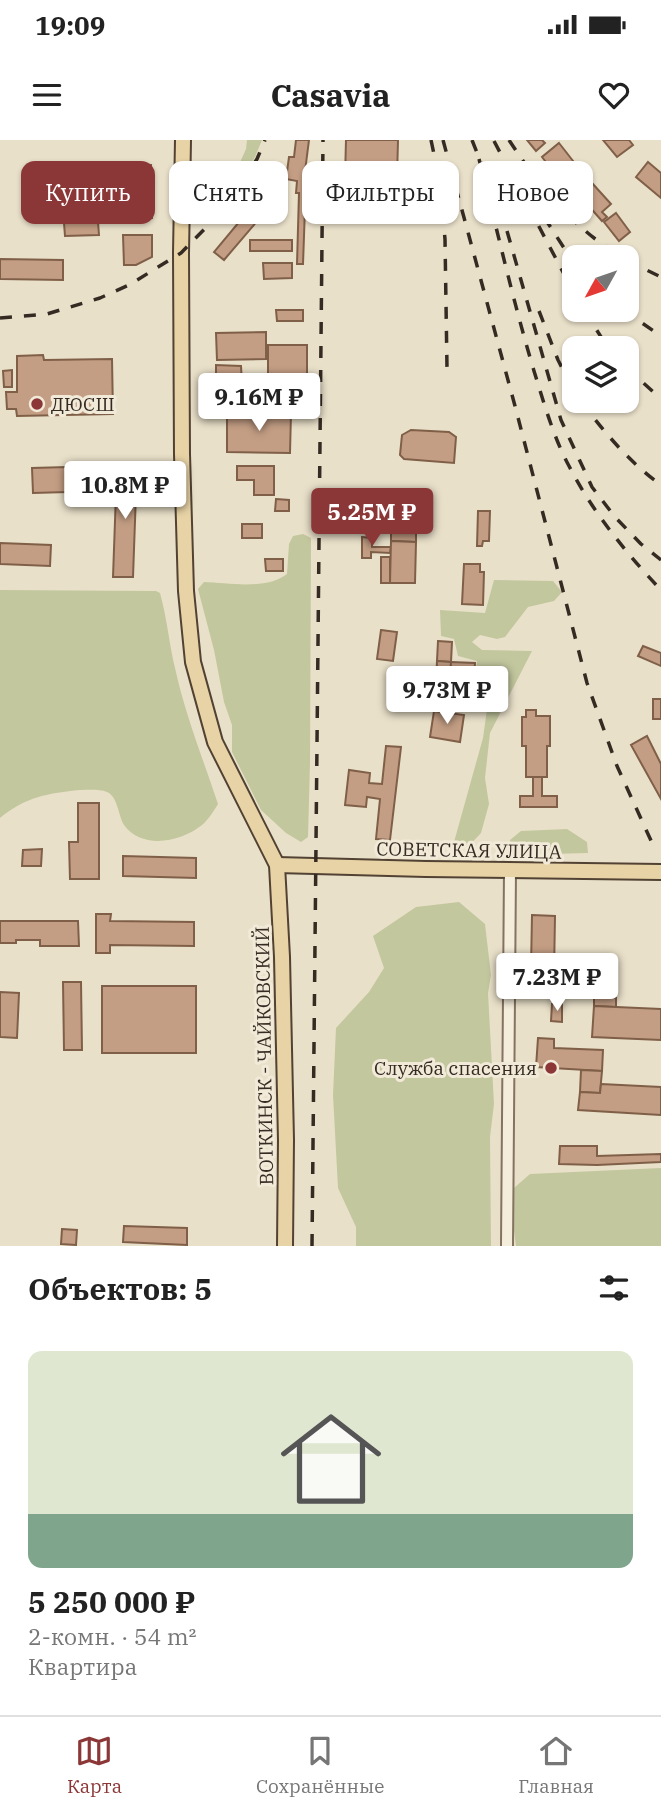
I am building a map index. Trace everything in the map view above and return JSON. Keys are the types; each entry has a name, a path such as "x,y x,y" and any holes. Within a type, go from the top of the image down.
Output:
{"main road":[{"path":"183,140 182,454 186,591 193,662 215,742 277,865"},
{"name":"СОВЕТСКАЯ УЛИЦА","path":"277,865 661,872"},
{"name":"ВОТКИНСК - ЧАЙКОВСКИЙ","path":"277,865 286,1140 285,1246"}],"street":[{"path":"507,1246 510,870"}],"green space":[{"path":"247,140 262,140 252,161 241,161"},
{"path":"303,534 311,538 310,763 308,837 301,842 286,833 261,810 232,752 232,725 224,702 198,589 204,582 259,584 279,579 287,574 289,544 293,536"},
{"path":"494,580 553,581 562,592 554,601 528,607 505,637 497,639 480,635 472,642 482,650 532,651 490,733 485,778 489,804 481,833 467,848 454,842 483,738 492,673 476,672 477,661 458,656 454,639 441,636 440,610 485,613"},
{"path":"0,590 160,593 179,685 218,804 202,825 173,839 162,841 141,838 124,825 111,794 94,790 69,791 38,797 19,805 0,818"},
{"path":"567,829 587,842 588,853 511,855 510,840 521,831"},
{"path":"459,902 485,924 491,975 488,993 494,1104 490,1137 491,1246 356,1246 356,1227 338,1188 333,1095 336,1028 369,992 384,968 373,936 416,907"},
{"path":"661,1168 661,1246 516,1246 513,1223 514,1188 530,1174"}],"building":[{"path":"296,140 309,140 306,161 302,161 303,264 297,264 297,181 288,179 289,157 294,157"},
{"path":"346,140 398,140 397,161 345,161"},
{"path":"527,140 542,140 545,143 536,151"},
{"path":"603,140 629,140 633,145 617,157"},
{"path":"559,143 573,161 545,161 542,157"},
{"path":"648,162 661,173 661,198 636,177"},
{"path":"593,184 611,204 602,212 607,217 602,221 593,211"},
{"path":"616,213 630,232 619,241 604,222"},
{"path":"64,224 98,224 99,235 65,236"},
{"path":"237,224 255,224 224,260 214,252"},
{"path":"123,235 152,235 152,257 136,265 124,265"},
{"path":"250,240 292,240 292,251 250,251"},
{"path":"0,259 63,260 63,280 0,279"},
{"path":"263,263 292,263 292,278 264,279"},
{"path":"276,310 303,310 303,321 277,321"},
{"path":"266,332 266,359 217,360 216,333"},
{"path":"268,345 307,345 307,407 216,407 216,365 241,366 242,383 268,383"},
{"path":"43,355 44,360 112,359 113,414 17,416 16,409 7,409 6,392 17,392 17,356"},
{"path":"12,370 12,387 4,387 3,371"},
{"path":"227,413 291,413 290,453 227,452"},
{"path":"411,430 449,432 456,437 454,463 404,459 400,455 402,435"},
{"path":"117,465 137,465 133,577 113,577"},
{"path":"237,466 274,466 274,495 254,495 254,480 237,480"},
{"path":"67,467 67,492 33,493 32,468"},
{"path":"276,499 289,500 289,511 275,511"},
{"path":"399,510 416,511 416,529 398,529"},
{"path":"478,511 490,511 489,541 483,541 482,546 477,546"},
{"path":"242,524 262,524 262,538 242,538"},
{"path":"391,529 416,529 416,542 391,541"},
{"path":"362,537 372,538 372,547 391,547 390,553 371,552 371,558 362,558"},
{"path":"391,541 416,542 415,583 390,583"},
{"path":"0,543 51,545 50,566 0,564"},
{"path":"381,557 390,557 390,583 381,583"},
{"path":"265,559 283,559 283,571 266,571"},
{"path":"464,564 480,564 480,572 484,572 483,605 462,604"},
{"path":"381,630 397,632 393,661 377,659"},
{"path":"438,641 452,642 451,662 437,661"},
{"path":"643,646 661,653 661,666 638,656"},
{"path":"437,661 451,662 450,684 436,683"},
{"path":"451,662 475,663 474,680 450,679"},
{"path":"653,699 661,699 661,719 653,719"},
{"path":"526,710 536,710 536,716 550,716 547,777 526,777 522,717 526,717"},
{"path":"434,711 464,715 460,742 430,737"},
{"path":"647,736 661,764 661,799 631,745"},
{"path":"386,746 401,747 390,840 376,839 380,799 367,797 366,807 345,805 349,770 370,773 369,783 382,784"},
{"path":"533,777 542,777 542,796 557,796 557,807 520,807 520,796 533,796"},
{"path":"78,803 99,803 99,879 70,879 69,842 78,842"},
{"path":"42,849 41,866 22,866 23,850"},
{"path":"123,856 196,858 196,878 123,876"},
{"path":"96,914 111,914 110,921 194,922 194,946 110,945 110,953 96,953"},
{"path":"532,915 555,916 554,974 564,974 564,983 549,983 549,969 531,968"},
{"path":"0,921 78,921 79,946 40,946 40,940 0,943"},
{"path":"63,982 81,982 82,1050 64,1050"},
{"path":"102,986 196,986 196,1053 102,1053"},
{"path":"0,992 19,993 17,1038 0,1037"},
{"path":"594,997 616,998 616,1007 594,1006"},
{"path":"552,1004 562,1004 562,1022 551,1021"},
{"path":"594,1006 661,1009 661,1040 592,1037"},
{"name":"Служба спасения","path":"538,1038 554,1039 554,1048 603,1050 602,1071 536,1067"},
{"path":"581,1070 602,1071 600,1093 580,1092"},
{"path":"601,1084 661,1087 661,1115 578,1110 580,1092 600,1093"},
{"path":"560,1146 597,1146 597,1156 661,1154 661,1162 559,1164"},
{"path":"124,1226 187,1228 187,1245 123,1242"},
{"path":"62,1229 77,1230 76,1245 61,1244"}],"railway":[{"path":"0,318 47,314 100,298 129,285 181,253 224,209 257,159 265,140"},
{"path":"312,1246 323,140"},
{"path":"431,140 439,178 445,239 447,368"},
{"path":"443,140 587,683 617,766 653,845"},
{"path":"472,140 480,161"},
{"path":"509,140 559,205 604,245"},
{"path":"494,141 562,270"},
{"path":"479,159 526,345 558,443 578,483 599,515 661,590"},
{"path":"549,224 562,245"},
{"path":"507,231 561,420 592,487 615,517 661,560"},
{"path":"639,266 661,277"},
{"path":"539,311 562,368"},
{"path":"639,321 661,336"},
{"path":"592,322 600,336"},
{"path":"639,379 661,399"},
{"path":"590,413 638,467 661,485"}],"place":[{"name":"ДЮСШ","path":"37,404"},
{"name":"Служба спасения","path":"551,1068"}]}
